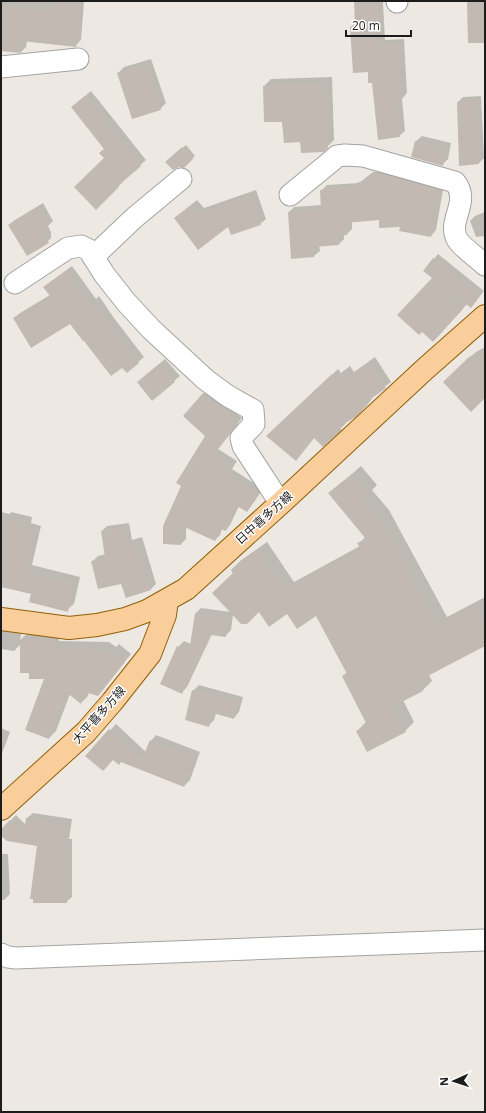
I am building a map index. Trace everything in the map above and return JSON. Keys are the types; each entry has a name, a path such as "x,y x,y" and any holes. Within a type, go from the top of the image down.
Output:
{"main road":[{"name":"日中喜多方線","path":"1,618 69,628 90,626 125,620 147,611 186,589 419,374 485,316"},
{"name":"大平喜多方線","path":"1,810 86,732 150,654 165,615 167,600"}],"street":[{"path":"1,66 78,59"},
{"path":"290,195 338,156 345,155 363,156 455,182 459,187 461,196 455,234 458,241 485,265"},
{"path":"93,257 134,218 181,179"},
{"path":"15,283 68,248 81,246 89,250 104,274 126,302 151,329 206,380 228,396 253,410 254,424 241,438 243,446 275,495 283,501"},
{"path":"1,954 16,958 485,940"}],"building":[{"path":"55,1 80,1 76,47 22,41 21,53 1,51 1,6 54,11"},
{"path":"354,1 378,1 380,46 399,45 402,100 396,100 400,137 378,140 372,83 368,83 368,72 353,73 350,27 355,26"},
{"path":"485,1 485,43 468,43 467,2"},
{"path":"146,64 161,110 132,119 117,73"},
{"path":"325,84 328,148 324,152 301,153 300,142 284,143 282,122 264,122 263,86"},
{"path":"85,96 141,166 118,186 119,187 96,210 74,187 104,158 99,153 104,149 71,107"},
{"path":"476,101 479,164 459,166 457,102"},
{"path":"415,141 446,148 443,166 411,157"},
{"path":"182,147 193,159 184,168 179,167 173,170 165,162"},
{"path":"388,175 439,190 431,237 399,231 400,227 379,228 379,220 346,223 347,235 338,236 339,245 314,247 314,257 291,259 288,212 321,210 320,190 358,188 358,182 366,182 366,177"},
{"path":"250,195 261,225 231,235 228,227 198,250 174,218 191,205 198,214"},
{"path":"37,208 48,227 42,231 49,243 27,256 8,225"},
{"path":"433,258 480,296 471,308 454,295 450,300 463,309 433,342 422,332 419,335 397,315 432,278 423,271"},
{"path":"66,271 90,304 93,301 108,324 139,363 127,373 122,368 111,376 70,324 31,348 13,318 50,296 43,287"},
{"path":"485,348 485,398 471,412 443,382 469,357"},
{"path":"369,362 386,388 365,403 367,405 357,416 339,427 342,430 323,447 314,438 296,461 266,436 332,374 335,378 344,371 348,377"},
{"path":"159,364 175,382 152,401 137,382"},
{"path":"203,393 238,424 214,454 233,466 228,474 259,494 247,512 237,506 226,531 220,529 215,541 182,526 181,545 163,544 163,526 181,486 176,483 205,436 183,416"},
{"path":"352,474 369,495 363,499 380,519 438,625 476,605 485,623 485,646 418,681 423,691 392,707 406,732 367,752 356,731 367,725 342,676 347,674 316,616 297,629 287,614 269,627 259,612 247,624 241,624 212,593 233,573 233,568 257,550 285,590 361,549 357,543 366,539 328,493"},
{"path":"4,519 26,524 25,530 35,532 26,572 74,583 68,612 29,602 31,594 1,587 1,529"},
{"path":"124,527 127,545 136,542 151,590 126,598 121,584 98,589 91,561 105,558 101,531"},
{"path":"195,613 229,618 226,637 210,635 182,694 160,684 177,646 189,652"},
{"path":"53,639 53,648 102,649 108,654 111,650 125,662 98,696 85,692 81,704 66,692 49,739 25,730 44,679 29,679 29,673 20,673 20,640"},
{"path":"192,690 238,702 234,719 213,713 209,727 185,720"},
{"path":"109,729 142,759 150,740 195,758 184,787 121,762 119,765 113,760 103,771 85,756"},
{"path":"26,818 67,825 65,844 67,844 67,903 33,903 33,899 30,899 37,846 7,841 1,836 1,829 10,820 24,833"}]}
